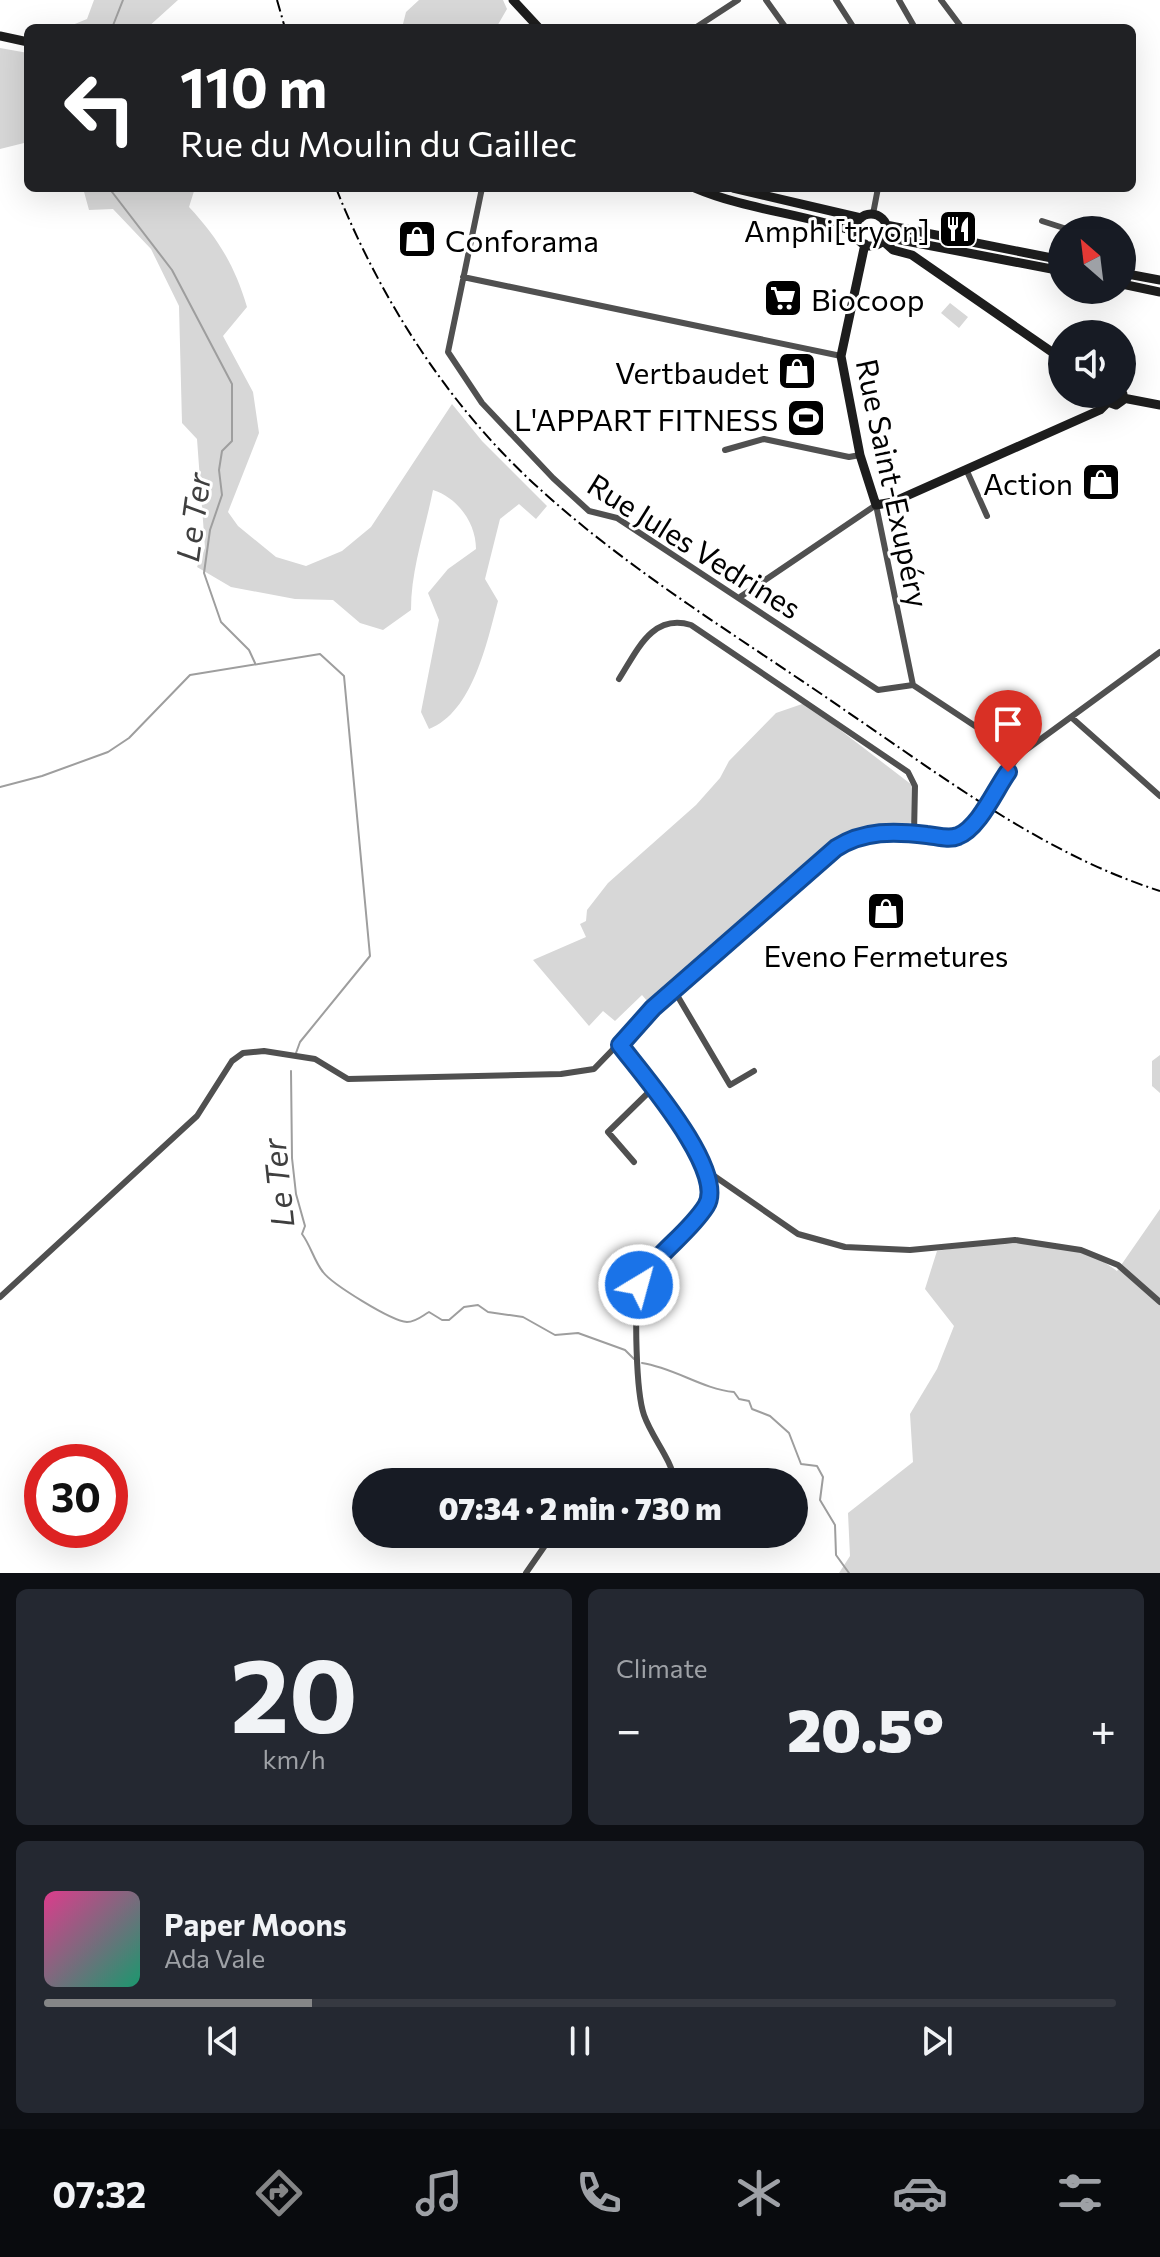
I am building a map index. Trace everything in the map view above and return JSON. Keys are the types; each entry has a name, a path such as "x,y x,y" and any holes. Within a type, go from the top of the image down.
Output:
{"main road":[{"path":"513,0 535,24"},
{"path":"0,36 24,41"},
{"path":"702,192 856,232 865,244 875,245 884,239 1048,268"},
{"path":"750,192 861,218 873,214 886,225 1048,257"},
{"path":"856,232 861,218"},
{"path":"886,225 884,239 893,250 912,255 1048,349"},
{"name":"Rue Saint-Exupéry","path":"865,244 841,356 860,455 876,505"},
{"path":"1136,276 1160,280"},
{"path":"1136,287 1160,292"},
{"path":"1136,399 1160,405"},
{"path":"876,505 893,502 1101,408"}],"street":[{"path":"718,0 725,9"},
{"path":"701,24 738,0"},
{"path":"778,0 769,3 783,24"},
{"path":"836,0 851,24"},
{"path":"899,0 913,24"},
{"path":"941,0 959,24"},
{"path":"481,192 463,277 841,356"},
{"path":"873,214 877,192"},
{"path":"1042,221 1048,223"},
{"name":"Rue Jules Vedrines","path":"463,277 450,357 482,403 589,511 617,518 878,690 913,685"},
{"path":"725,450 764,439 849,457 860,455"},
{"path":"966,469 987,516"},
{"path":"740,597 876,505"},
{"name":"Rue Saint-Exupéry","path":"876,505 913,685"},
{"path":"619,679 651,630 672,621 691,625 908,772 915,786 914,833"},
{"path":"0,1297 197,1116 232,1061 243,1053 264,1051 315,1059 348,1079 561,1074 594,1069 674,990 836,848 868,834 960,836 979,814 1019,755 1160,652"},
{"path":"913,685 1019,755"},
{"path":"1071,717 1160,796"},
{"path":"674,990 730,1085 754,1071"},
{"path":"620,1045 653,1088 707,1171 711,1191 708,1204 676,1242 648,1266 639,1285 639,1392 644,1416 668,1468"},
{"path":"634,1162 608,1132 653,1088"},
{"path":"707,1171 798,1234 818,1241 845,1247 910,1250 1015,1240 1081,1250 1118,1265 1160,1302"},
{"path":"526,1573 543,1548"}],"shaded area":[{"path":"94,0 178,0 151,24 75,24 87,19"},
{"path":"419,0 503,0 507,9 498,24 403,24 406,12"},
{"path":"0,48 24,52 24,143 0,149"},
{"path":"84,192 194,192 189,207 224,253 247,307 223,336 253,392 259,433 228,512 238,526 276,557 306,566 342,551 371,527 452,404 482,441 547,506 536,519 519,504 500,519 485,579 498,601 489,636 467,692 457,708 444,720 429,729 421,712 439,620 428,593 448,569 476,549 473,530 464,513 450,499 433,490 416,565 411,610 383,630 360,623 333,600 295,599 231,587 197,567 205,548 197,439 182,423 179,306 151,249 113,209 89,210"},
{"path":"950,303 968,317 959,328 941,313"},
{"path":"805,703 912,785 912,822 841,850 709,966 653,1008 642,995 615,1021 603,1011 589,1026 533,960 586,937 580,924 586,921 587,910 608,883 696,805 720,778 729,761 776,713"},
{"path":"1160,1055 1160,1093 1152,1086 1152,1061"},
{"path":"1160,1209 1160,1573 839,1573 850,1556 848,1513 913,1462 910,1414 937,1369 954,1326 925,1289 937,1251 1006,1244 1054,1246 1098,1259 1117,1271"}],"waterway":[{"name":"Le Ter","path":"114,24 123,0"},
{"name":"Le Ter","path":"112,192 172,270 232,384 232,441 222,451 219,470 222,495 210,530 204,573 221,622 249,650 255,663"},
{"name":"Le Ter","path":"0,787 42,776 108,752 129,738 190,675 320,654 344,676 370,956 300,1042 296,1053"},
{"name":"Le Ter","path":"291,1071 292,1158 296,1194 305,1226 302,1234 320,1268 329,1278 362,1301 399,1320 413,1321 429,1312 442,1320 449,1320 464,1307 478,1305 488,1312 523,1317 555,1335 578,1333 625,1350 634,1359"},
{"name":"Le Ter","path":"642,1363 734,1392 739,1399 749,1401 752,1409 770,1416 789,1433 801,1464 817,1466 823,1477 820,1500 835,1525 836,1555 849,1573"}],"railway":[{"path":"277,0 284,24"},
{"path":"338,192 374,272 422,352 478,425 509,459 578,522 691,606 997,813 1076,857 1160,891"}],"place":[{"name":"Amphi[tryon]","path":"958,229"},
{"name":"Conforama","path":"417,239"},
{"name":"Biocoop","path":"783,298"},
{"name":"Vertbaudet","path":"797,371"},
{"name":"L'APPART FITNESS","path":"806,418"},
{"name":"Action","path":"1101,482"},
{"name":"Eveno Fermetures","path":"886,911"}],"route":[{"path":"639,1285 648,1266 676,1242 708,1204 711,1191 707,1171 686,1135 620,1045 653,1008 836,848 860,836 886,832 948,838 960,836 972,825 1008,772"}]}
